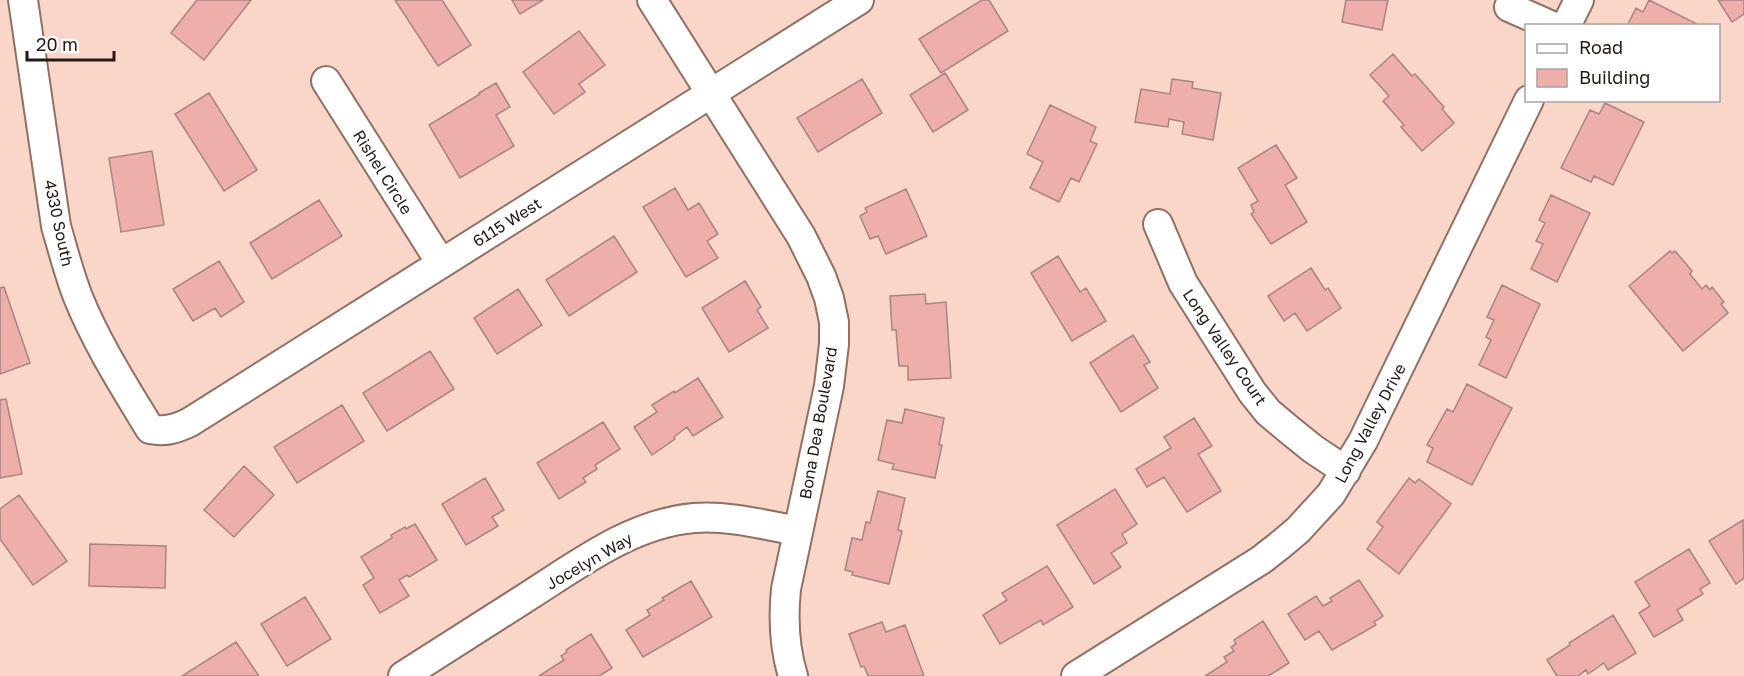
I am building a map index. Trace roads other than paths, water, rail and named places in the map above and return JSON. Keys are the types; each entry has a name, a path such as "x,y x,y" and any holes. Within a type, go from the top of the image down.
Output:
{"street":[{"name":"4330 South","path":"23,0 56,226 66,261 93,330 150,429"},
{"name":"Bona Dea Boulevard","path":"652,0 801,236 829,298 834,344 832,367 786,589 784,612 786,652 793,676"},
{"name":"6115 West","path":"150,429 171,430 190,422 859,0"},
{"path":"1567,24 1579,0"},
{"path":"1509,7 1547,24"},
{"name":"Rishel Circle","path":"326,81 441,263"},
{"name":"Long Valley Drive","path":"1076,676 1261,560 1298,530 1331,494 1363,441 1528,102"},
{"name":"Long Valley Court","path":"1158,224 1183,283 1252,392 1268,412 1287,428 1346,471"},
{"name":"Jocelyn Way","path":"403,676 595,554 644,530 669,522 695,518 720,518 798,531"}]}
